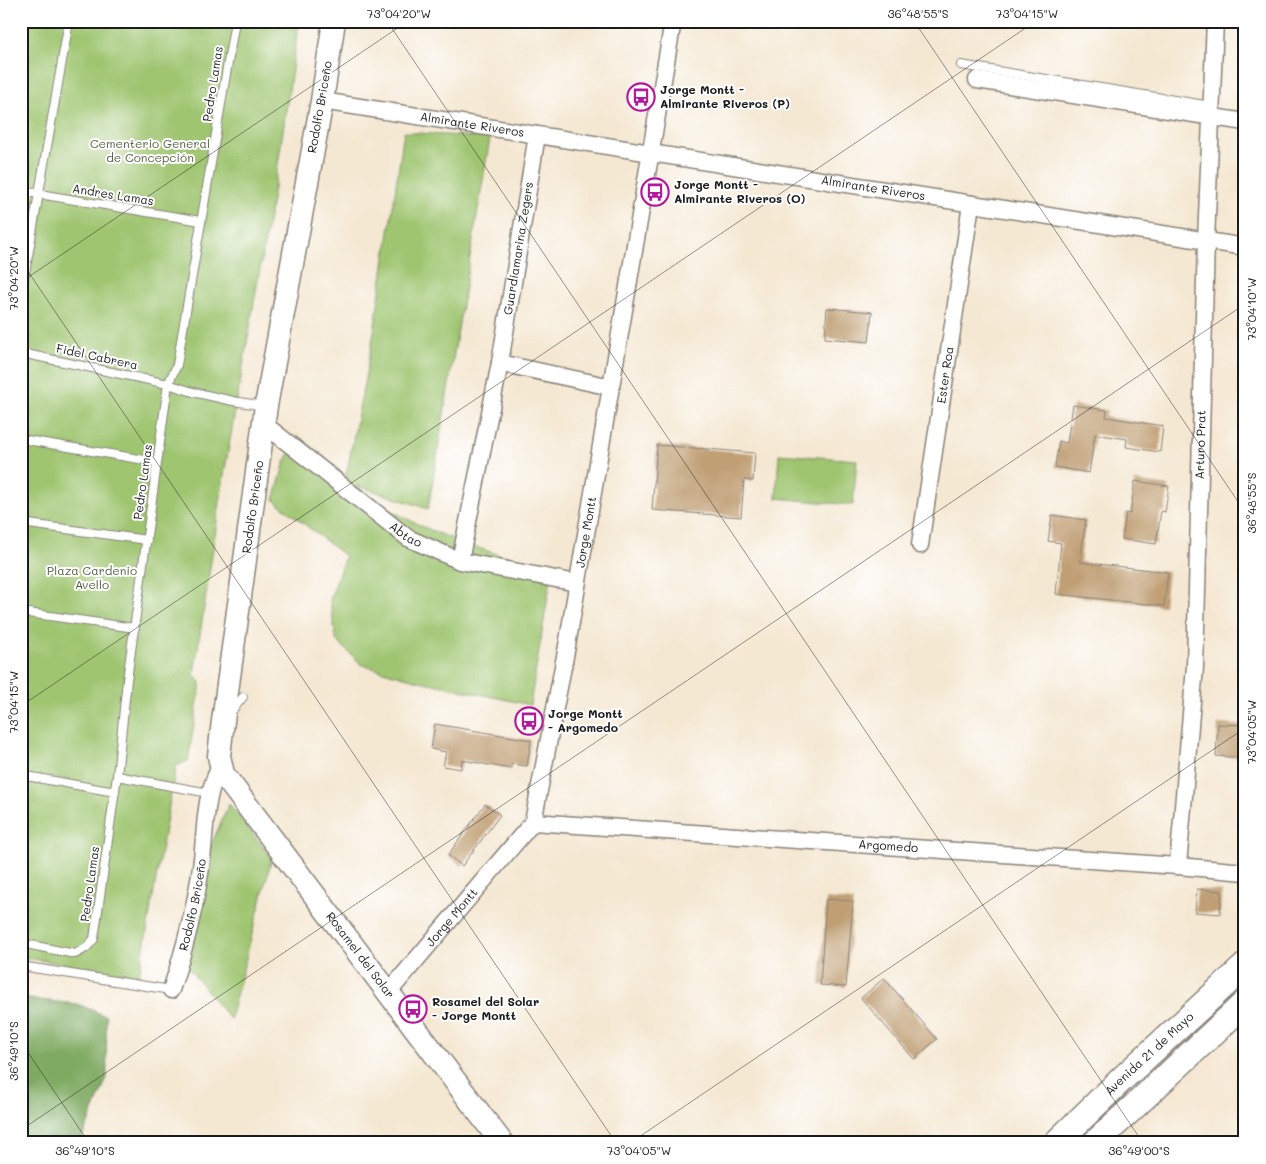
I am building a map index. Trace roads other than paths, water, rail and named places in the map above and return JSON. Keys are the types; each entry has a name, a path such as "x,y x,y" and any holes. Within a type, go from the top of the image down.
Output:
{"main road":[{"name":"Avenida 21 de Mayo","path":"1056,1143 1122,1078 1245,966"},
{"path":"1095,1143 1245,1003"}],"street":[{"name":"Rodolfo Briceño","path":"171,990 181,959 201,868 209,793 220,767 219,756 223,721 253,530 265,415 322,101 334,21"},
{"name":"Jorge Montt","path":"388,993 533,822 565,655 673,21"},
{"name":"Arturo Prat","path":"1178,866 1195,667 1206,241 1215,21"},
{"path":"977,80 1211,112 1245,122"},
{"name":"Almirante Riveros","path":"322,101 1245,248"},
{"name":"Guardiamarina Zegers","path":"460,562 500,363 537,135"},
{"name":"Ester Roa","path":"920,546 971,204"},
{"path":"500,363 611,387"},
{"name":"Abtao","path":"265,415 408,538 460,562 577,583"},
{"name":"Rosamel del Solar","path":"220,767 223,774 502,1143"},
{"name":"Argomedo","path":"533,822 1245,872"}],"lane":[{"path":"21,296 70,21"},
{"name":"Pedro Lamas","path":"21,943 75,954 86,948 94,939 168,384 177,364 233,22"},
{"path":"961,65 1211,112"},
{"name":"Andres Lamas","path":"21,191 201,221"},
{"name":"Fidel Cabrera","path":"21,353 168,384 233,401 265,415"},
{"path":"21,440 157,462"},
{"path":"21,523 147,540"},
{"path":"21,612 135,628"},
{"path":"223,721 243,697"},
{"path":"21,775 115,792"},
{"path":"117,776 209,793"},
{"path":"21,966 171,990"}],"place":[{"name":"Jorge Montt - Almirante Riveros (P)","path":"641,97"},
{"name":"Jorge Montt - Almirante Riveros (O)","path":"655,192"},
{"name":"Jorge Montt - Argomedo","path":"529,721"},
{"name":"Rosamel del Solar - Jorge Montt","path":"413,1009"}],"park label":[{"name":"Cementerio General de Concepción","path":"150,151"},
{"name":"Plaza Cardenio Avello","path":"92,578"}]}
